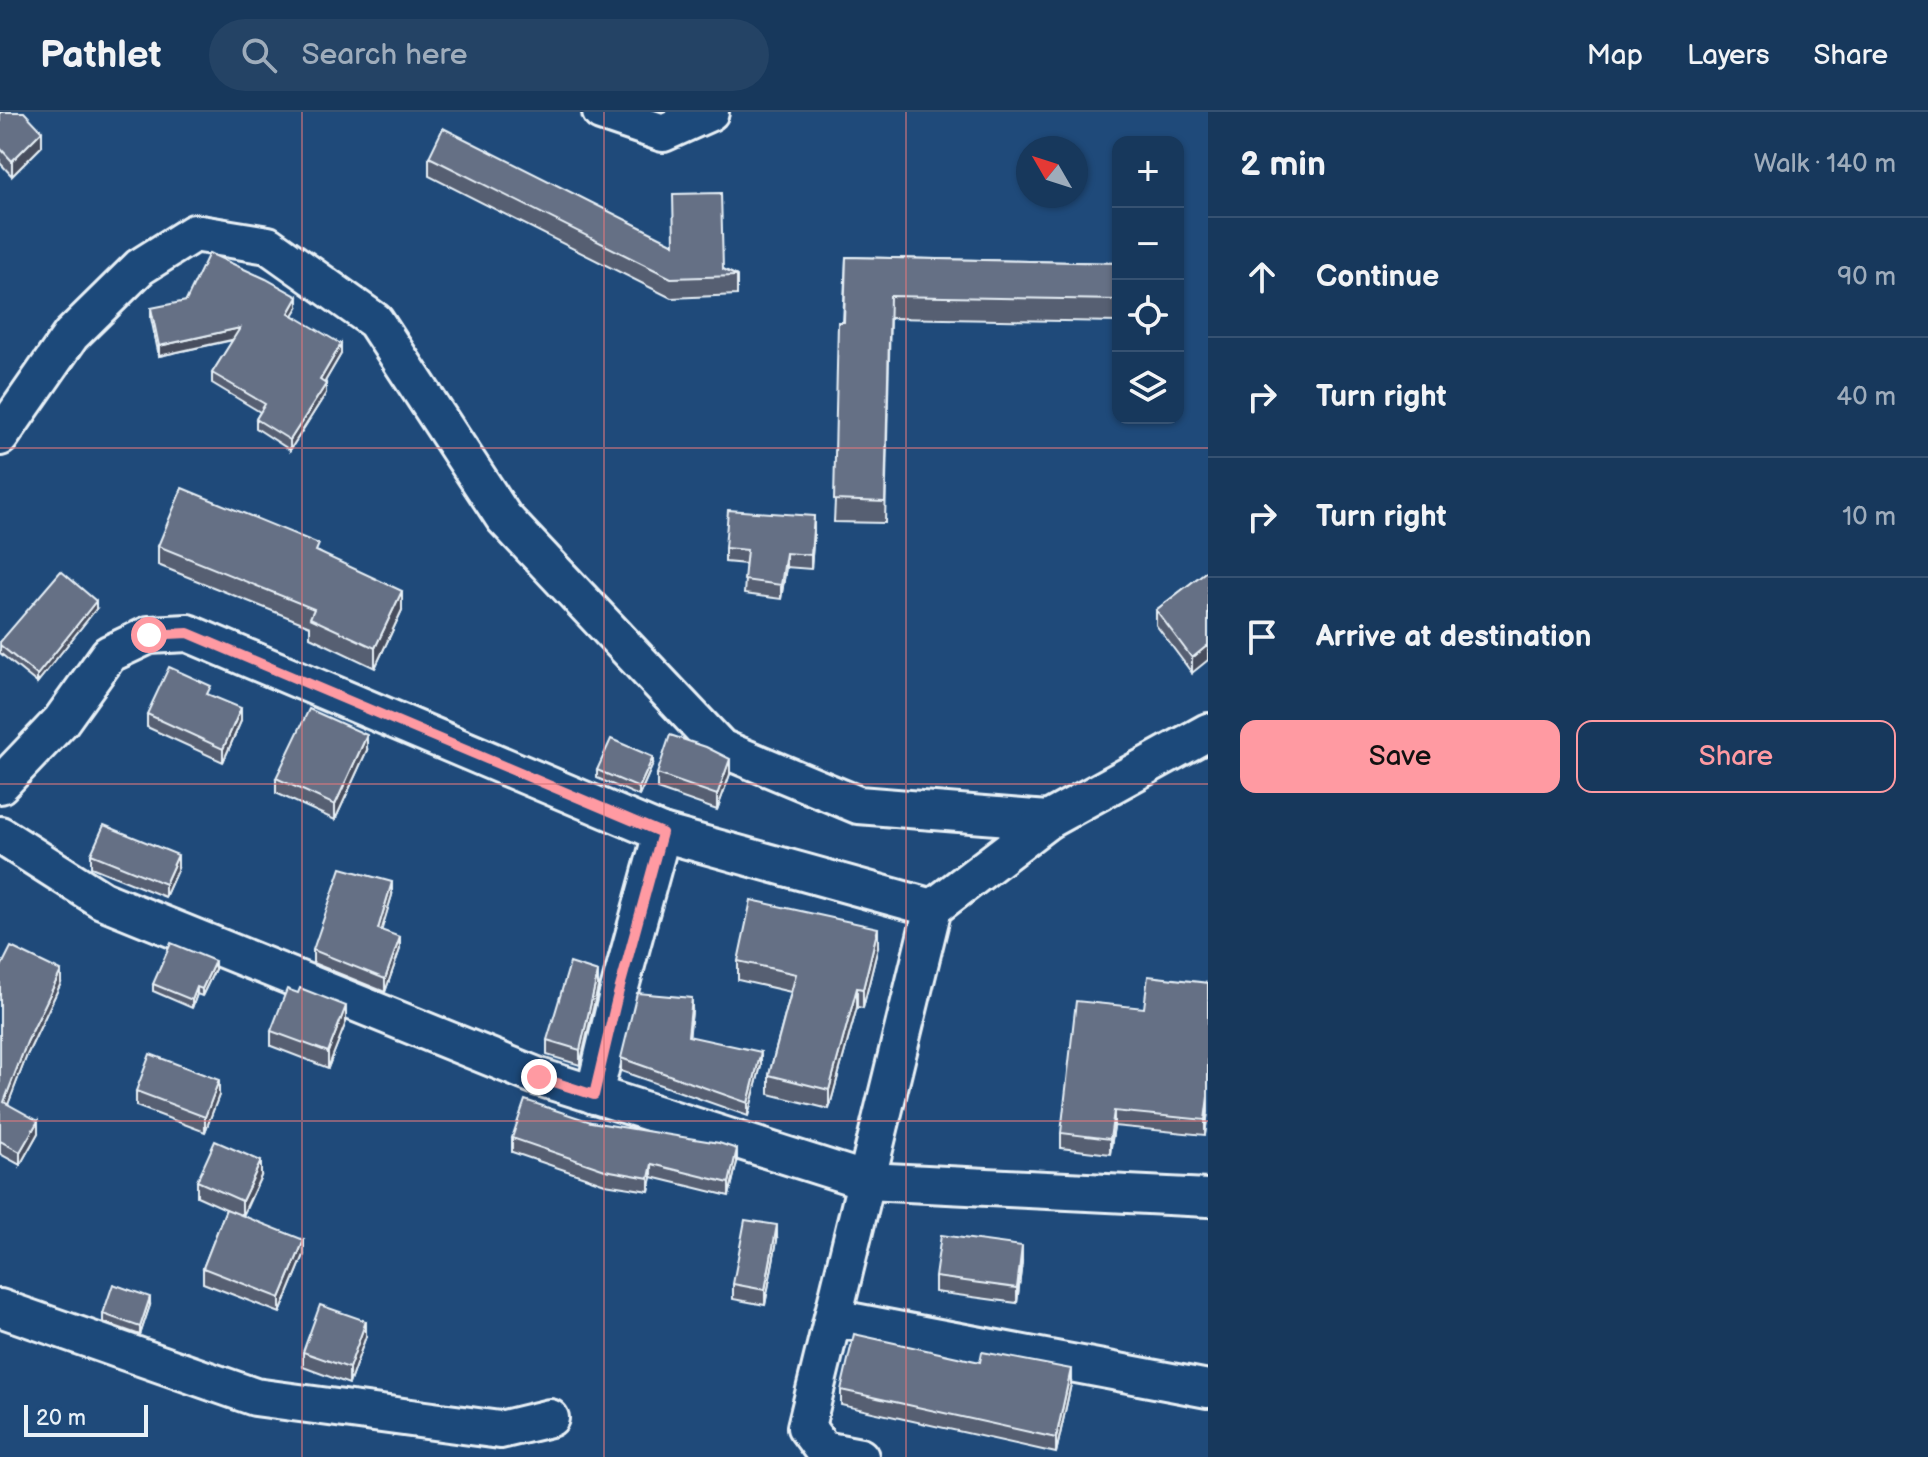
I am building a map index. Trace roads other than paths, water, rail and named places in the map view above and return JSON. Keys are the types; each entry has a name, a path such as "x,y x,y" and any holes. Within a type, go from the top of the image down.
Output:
{"street":[{"path":"601,112 663,133 710,112"},
{"path":"0,437 71,335 140,267 194,233 268,245 375,321 504,518 721,748 858,805 1048,820"},
{"path":"0,785 61,721 109,654 149,635 188,633 662,833 933,908"},
{"path":"860,1457 823,1450 806,1427 933,908 1048,820 1208,732"},
{"path":"594,1095 662,833"},
{"path":"0,835 102,900 539,1077 867,1181 1208,1198"},
{"path":"0,1308 255,1397 500,1430 550,1418"},
{"path":"833,1318 1208,1389"}]}
